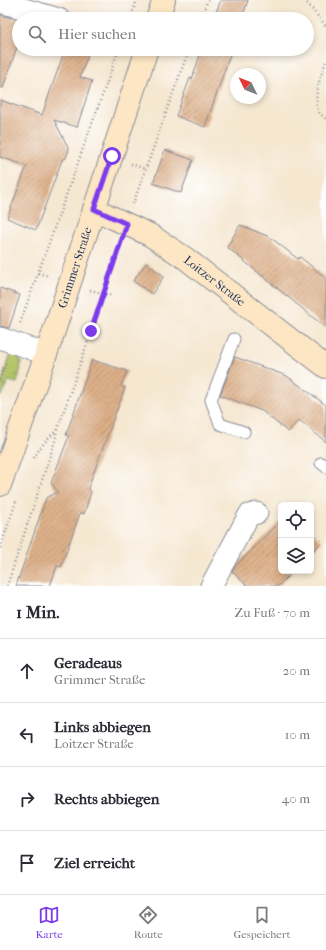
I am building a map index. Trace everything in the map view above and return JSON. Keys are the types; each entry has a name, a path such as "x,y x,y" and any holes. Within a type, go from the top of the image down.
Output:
{"main road":[{"path":"160,12 164,0"},
{"name":"Grimmer Straße","path":"0,485 46,354 145,56"},
{"name":"Loitzer Straße","path":"94,209 150,235 185,258 326,366"}],"street":[{"path":"0,2 35,12"},
{"path":"0,338 46,354"},
{"path":"211,586 248,515 257,513"}],"lane":[{"path":"234,339 211,400 220,424 244,432"}],"path":[{"path":"133,12 137,0"},
{"path":"203,12 208,0"},
{"path":"307,3 326,26"},
{"path":"25,309 117,56"},
{"path":"7,586 57,431 127,224 187,56"},
{"path":"326,62 319,84 317,100 318,110 326,119"},
{"path":"104,294 113,296"}],"green space":[{"path":"12,350 19,356 21,365 17,383 8,381 2,396 0,395 0,387"}],"building":[{"path":"221,0 248,0 244,12 216,12"},
{"path":"0,15 12,18 12,56 14,56 3,88 0,88"},
{"path":"63,56 88,56 80,77 92,81 77,127 54,120 69,149 66,158 62,160 36,230 7,218 27,166 0,157 0,100 42,115"},
{"path":"200,56 230,56 205,127 176,116 190,78 192,79"},
{"path":"165,150 193,160 181,193 153,183"},
{"path":"240,225 270,237 298,259 300,257 326,278 326,328 227,247"},
{"path":"146,263 164,276 152,294 133,281"},
{"path":"0,288 20,295 9,328 0,326"},
{"path":"235,357 287,376 326,405 326,442 299,420 288,432 262,411 220,395"},
{"path":"92,360 127,371 121,386 125,388 88,488 91,492 84,514 80,513 61,567 57,566 50,586 16,586 46,498 58,492 51,483 69,436 66,435"},
{"path":"278,523 278,574 290,574 278,586 247,586 232,571"},
{"path":"314,534 322,542 314,550"}],"route":[{"path":"91,331 127,224 94,209 112,156"}]}
